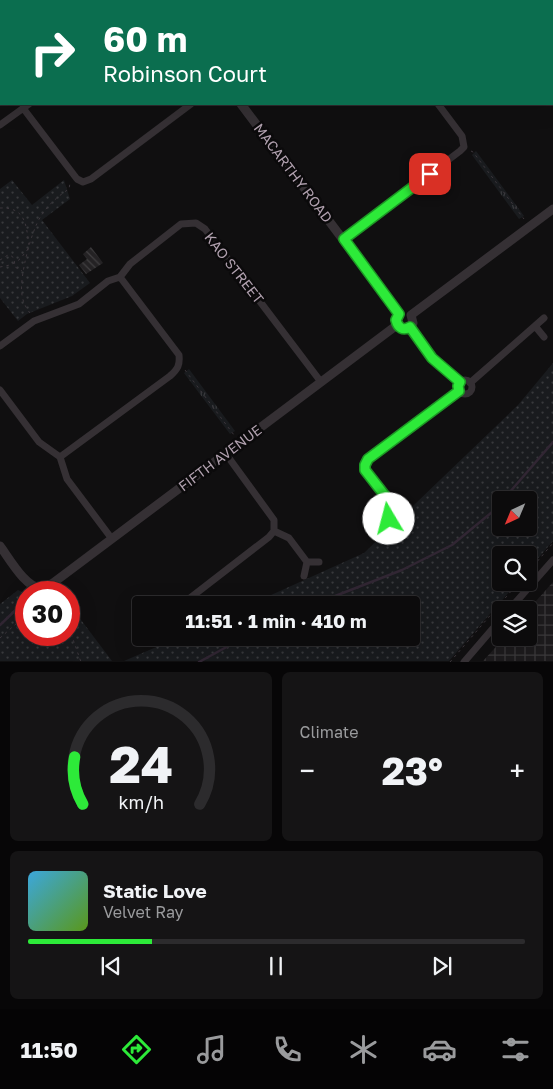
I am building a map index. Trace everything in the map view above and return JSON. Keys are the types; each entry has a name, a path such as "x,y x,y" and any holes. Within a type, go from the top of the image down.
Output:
{"street":[{"path":"0,125 26,106 76,178 83,182 91,179 189,105"},
{"name":"MACARTHY ROAD","path":"243,105 399,314"},
{"path":"344,239 464,147 462,136 439,105"},
{"path":"411,315 553,210"},
{"name":"KAO STREET","path":"120,276 130,264 181,224 196,223 205,229 321,382"},
{"path":"0,346 34,321 79,304 108,281 120,276 179,354 180,364 177,370 60,457"},
{"path":"404,312 411,315 413,323 410,327 405,329 397,325 396,320 399,314 404,312"},
{"path":"470,382 544,318"},
{"name":"FIFTH AVENUE","path":"0,546 26,581 33,586 46,587 397,325"},
{"path":"535,326 544,337"},
{"path":"410,327 432,358 460,382"},
{"path":"460,382 467,380 470,382"},
{"path":"459,391 458,386 460,382"},
{"path":"459,391 464,394 469,393 472,388 470,382"},
{"path":"0,390 39,442 60,457 67,480 112,539"},
{"path":"405,507 393,506 365,470 365,465 368,459 459,391"},
{"path":"193,596 269,537 274,531 274,520 226,454"},
{"path":"389,519 393,506"},
{"path":"274,531 289,538 306,562 304,576"},
{"path":"517,601 553,560"},
{"path":"306,562 319,562"},
{"path":"464,662 492,629"}],"path":[{"path":"464,147 473,152 524,219"},
{"path":"34,321 22,296 21,282 35,226 41,214 54,200 69,189 69,184 76,178"},
{"path":"0,208 11,209 22,216 28,231 30,245"},
{"path":"1,266 14,263 29,248"},
{"path":"0,260 10,255 14,258 17,269 22,272"},
{"path":"180,364 234,435"},
{"path":"537,562 553,543"},
{"path":"450,662 511,591"},
{"path":"0,638 15,625"},
{"path":"75,646 81,662"}],"shaded area":[{"path":"553,582 553,661 483,661 497,646 537,646 536,601"}],"green space":[{"path":"476,151 524,216 519,219 472,155"},
{"path":"12,180 32,205 64,180 70,199 42,220 90,283 72,296 27,314 18,321 0,298 0,189"},
{"path":"553,363 553,541 537,560 537,546 492,546 492,591 510,591 501,601 492,601 492,612 449,661 124,661 159,646 420,646 420,596 269,596 364,553 518,405"},
{"path":"189,369 235,431 230,434 184,373"},
{"path":"15,592 15,646 80,646 80,619 112,661 0,661 0,604"}],"building":[{"path":"91,247 103,263 86,274 79,265 87,259 83,254"}],"waterway":[{"path":"511,491 553,442"},
{"path":"335,596 402,570 452,545 492,512"},
{"path":"0,625 15,611"},
{"path":"199,662 228,646"}],"route":[{"path":"389,519 393,506 365,470 368,459 459,391 458,386 460,382 432,358 410,327 405,329 397,325 396,318 399,314 344,239 430,174"}]}
